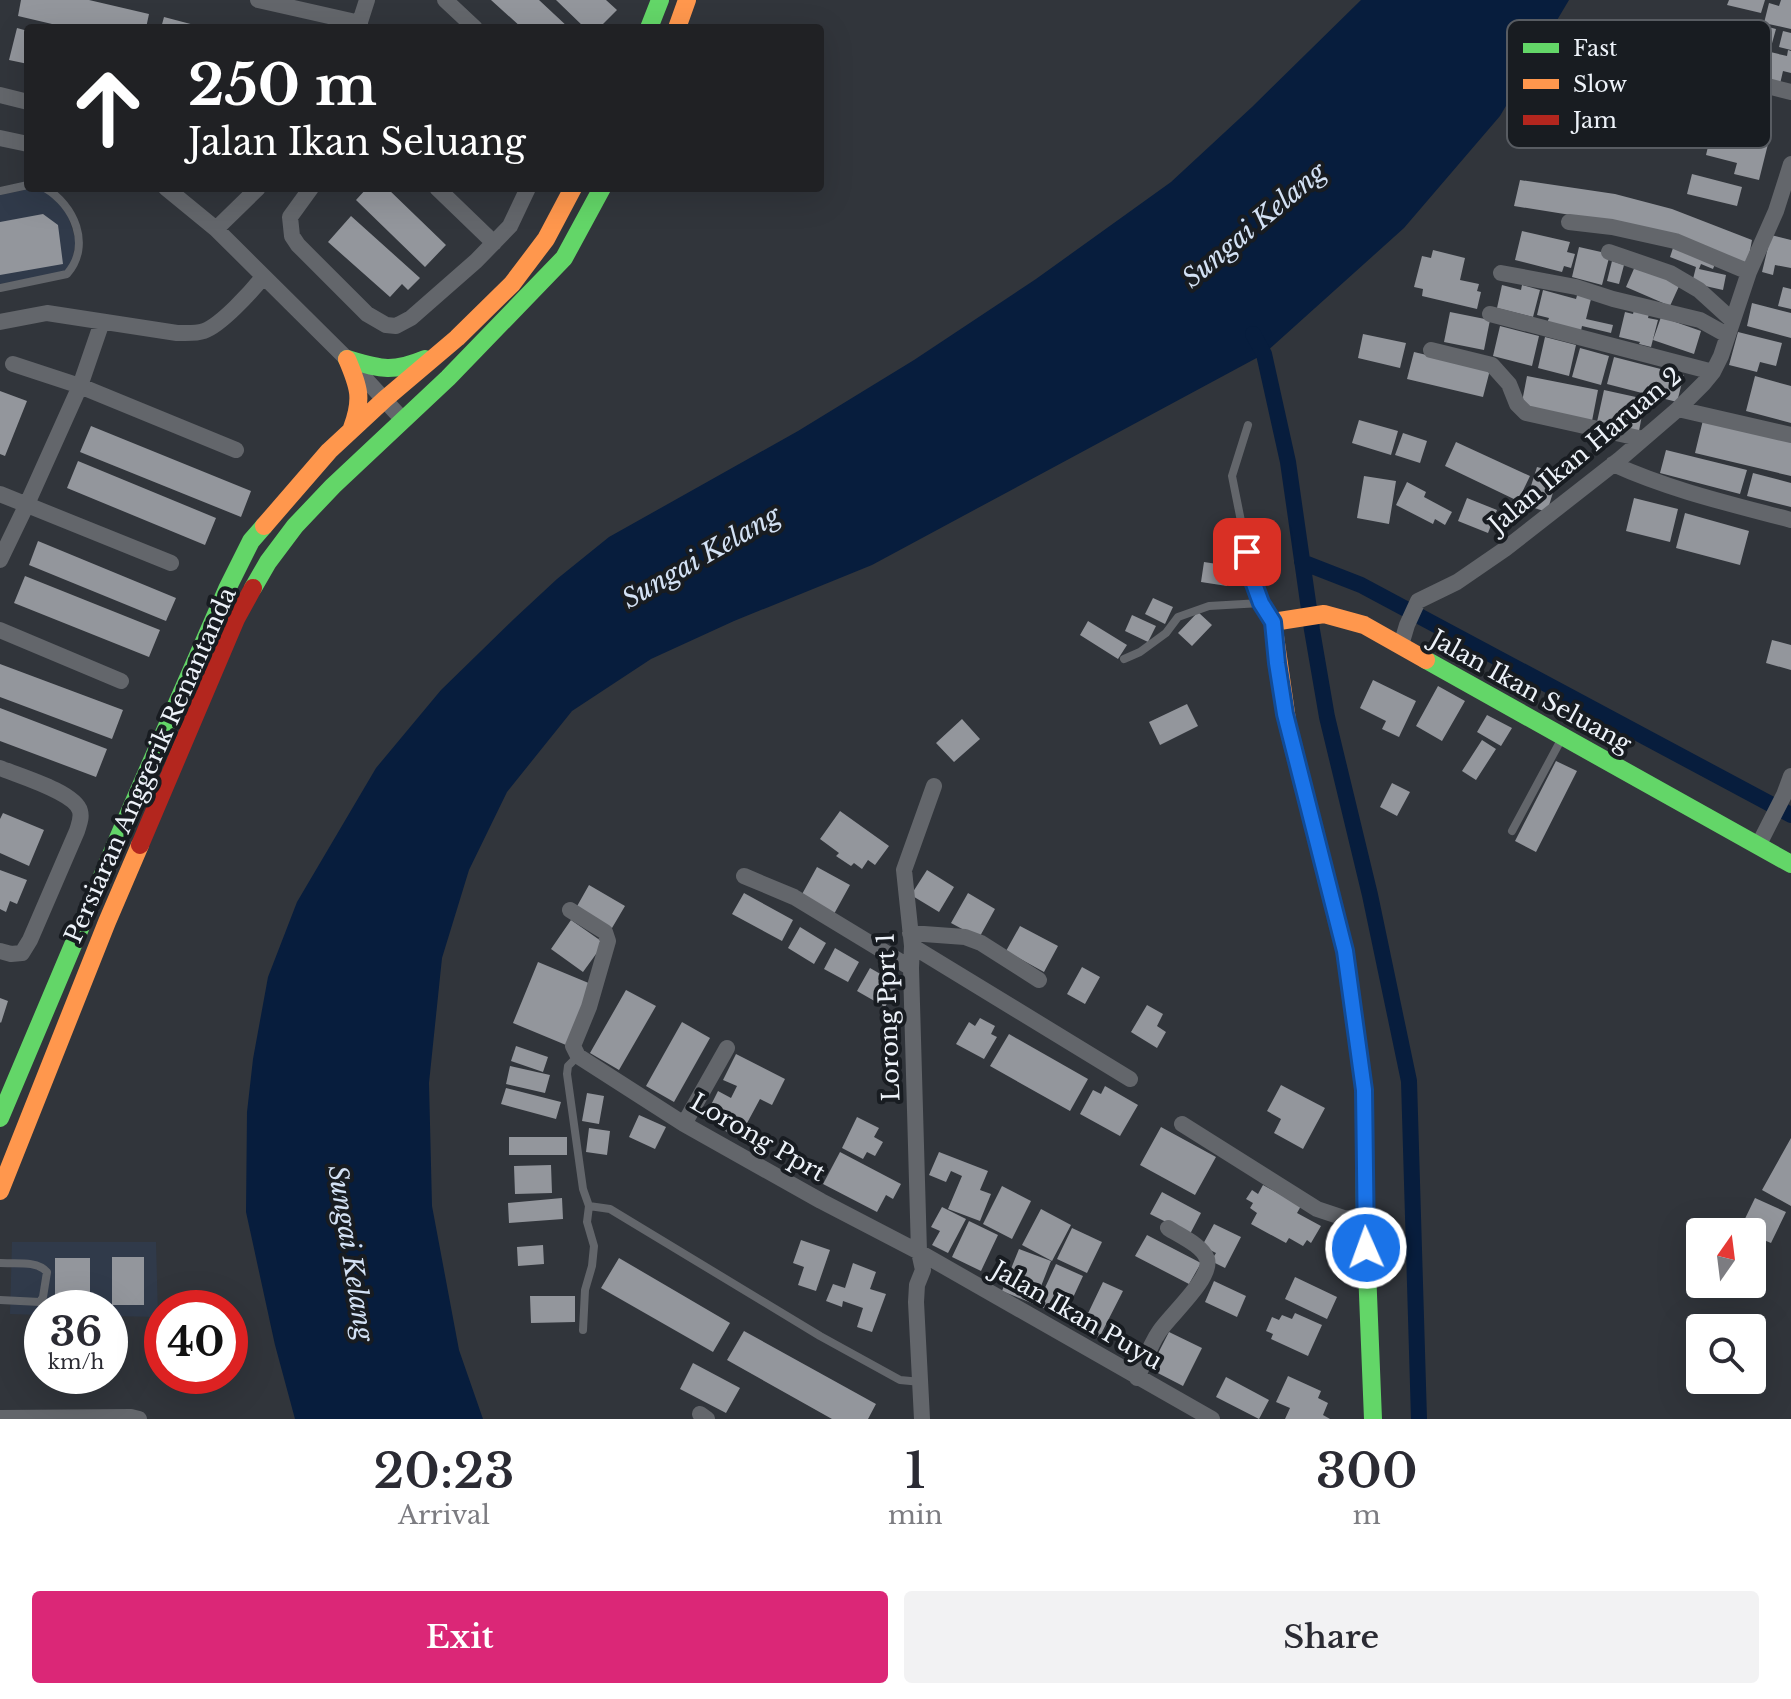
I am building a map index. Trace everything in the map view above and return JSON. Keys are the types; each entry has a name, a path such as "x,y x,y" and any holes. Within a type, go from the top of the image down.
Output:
{"main road":[{"path":"651,24 660,0"},
{"path":"678,24 687,0"},
{"name":"Persiaran Anggerik Renantanda","path":"0,1118 134,802 251,541 311,470 352,428 440,353 512,284 546,239 571,192"},
{"name":"Persiaran Anggerik Renantanda","path":"0,1191 107,922 236,619 268,562 295,526 333,486 448,378 564,258 600,192"},
{"path":"347,359 385,370 398,370 440,353"},
{"path":"347,359 361,394 360,410 352,428"},
{"name":"Jalan Ikan Seluang","path":"1273,622 1324,614 1364,625 1791,864"},
{"path":"1273,622 1285,714 1345,951 1364,1090 1365,1220 1373,1419"}],"street":[{"path":"258,0 355,24"},
{"path":"359,24 367,0"},
{"path":"445,0 471,24"},
{"path":"1771,87 1791,92"},
{"path":"0,95 24,101"},
{"path":"0,138 24,143"},
{"name":"Jalan Ikan Haruan 2","path":"1401,645 1418,601 1457,582 1505,549 1643,439 1678,409 1713,372 1749,272 1776,211 1791,164"},
{"path":"171,192 216,229 347,359 403,420"},
{"path":"216,229 254,192"},
{"path":"308,192 290,217 292,236 367,314 386,325 396,326 411,318 494,243 510,226 526,192"},
{"path":"441,192 494,243"},
{"path":"1569,222 1612,227 1675,241 1749,272"},
{"path":"1609,252 1670,273 1699,290 1730,328"},
{"path":"1501,273 1576,287 1730,328"},
{"path":"0,322 47,313 177,333 204,331 215,325 263,277"},
{"path":"1490,314 1713,372"},
{"path":"0,560 80,386 102,322"},
{"path":"1431,350 1492,365 1509,384 1517,404 1526,413 1643,439"},
{"path":"13,364 80,386 236,450"},
{"path":"1678,409 1791,435"},
{"path":"1613,464 1691,493 1791,520"},
{"path":"0,494 171,563"},
{"path":"0,630 121,681"},
{"path":"0,768 61,792 77,804 81,815 30,940 22,953 0,951"},
{"path":"1758,846 1791,776"},
{"name":"Lorong Pprt 1","path":"922,1419 916,1302 917,1285 923,1270 919,1252 911,940 904,870 934,786"},
{"path":"744,876 794,897 911,968"},
{"path":"570,910 605,932 608,941 589,1007 573,1046 578,1056"},
{"path":"911,940 965,937 981,943 1039,980"},
{"path":"911,940 1130,1079"},
{"path":"684,1124 727,1048"},
{"name":"Lorong Pprt","path":"578,1056 684,1124 919,1252"},
{"path":"1182,1124 1317,1209 1344,1218 1365,1220"},
{"path":"1137,1378 1159,1332 1199,1284 1208,1266 1207,1257 1198,1248 1168,1228"},
{"name":"Jalan Ikan Puyu","path":"919,1252 1212,1419"},
{"path":"0,1418 139,1419"}],"lane":[{"path":"0,191 24,186"},
{"path":"0,288 67,274 74,267 80,241 73,217 60,197 52,192"},
{"path":"1248,425 1232,476 1253,581 1261,603 1273,622"},
{"path":"1124,659 1140,652 1166,633 1178,617 1209,606 1261,603"},
{"path":"1512,831 1562,737"},
{"path":"578,1056 568,1066 567,1074 583,1189 589,1206 587,1222 594,1246 585,1290 583,1330"},
{"path":"589,1206 610,1209 820,1336 900,1380 921,1382"},
{"path":"0,1263 40,1266 47,1272 40,1302 0,1300"}],"shaded area":[{"path":"24,190 45,192 57,200 68,216 76,241 72,260 65,272 0,284 0,195"},
{"path":"12,1242 156,1242 157,1290 144,1290 144,1317 128,1316 128,1290 24,1290 24,1314 10,1314"}],"water":[{"name":"Sungai Kelang","path":"1361,0 1569,0 1557,20 1507,20 1507,104 1500,116 1404,228 1264,354 872,565 734,621 651,659 572,711 507,792 469,870 442,958 429,1083 432,1206 459,1350 483,1419 295,1419 275,1345 246,1212 247,1112 253,1059 268,977 297,902 376,768 441,690 557,579 609,537 798,431 914,360 1036,279 1171,182"}],"building":[{"path":"21,0 89,0 149,14 147,24 52,24 18,16"},
{"path":"491,0 539,0 565,24 518,24"},
{"path":"556,0 606,0 617,10 603,24 581,24"},
{"path":"1729,0 1765,0 1761,13 1727,5"},
{"path":"1781,0 1791,0 1791,29 1765,20 1769,3 1779,6"},
{"path":"164,17 191,24 162,24"},
{"path":"17,28 24,30 24,63 9,60"},
{"path":"1771,28 1776,29 1771,47"},
{"path":"1783,31 1791,33 1791,50 1779,47"},
{"path":"1788,50 1791,51 1791,73 1783,71 1780,84 1771,81 1771,52 1787,56"},
{"path":"1708,148 1767,148 1759,180 1734,174 1737,163 1706,155"},
{"path":"1692,174 1742,187 1737,206 1687,194"},
{"path":"1520,180 1615,194 1672,209 1752,240 1747,266 1608,221 1514,206"},
{"path":"363,192 391,192 446,245 425,267 356,200"},
{"path":"43,214 58,225 63,264 0,275 0,222"},
{"path":"351,216 420,278 408,290 402,284 390,297 328,242"},
{"path":"1522,231 1570,242 1567,252 1575,254 1571,268 1564,266 1562,272 1515,260"},
{"path":"1771,235 1791,240 1791,268 1775,265 1773,275 1762,272"},
{"path":"1674,245 1716,261 1713,269 1701,264 1699,269 1726,275 1723,290 1692,283 1696,267 1670,257"},
{"path":"1579,247 1610,254 1602,285 1572,277"},
{"path":"1433,250 1465,258 1460,280 1479,284 1477,291 1481,292 1477,309 1422,296 1423,289 1414,287 1422,256 1431,258"},
{"path":"1612,261 1624,265 1619,284 1607,281"},
{"path":"1636,264 1680,284 1670,306 1626,287"},
{"path":"1502,285 1521,290 1522,285 1540,290 1533,317 1497,308"},
{"path":"1783,287 1791,289 1791,309 1778,306"},
{"path":"1543,290 1576,299 1578,292 1592,295 1586,319 1613,325 1611,333 1582,326 1581,331 1547,323 1549,318 1537,315"},
{"path":"1752,303 1791,313 1791,338 1747,326"},
{"path":"1635,306 1650,309 1648,318 1658,320 1651,347 1619,337 1625,312 1633,314"},
{"path":"1450,312 1490,320 1484,350 1444,342"},
{"path":"1661,317 1701,331 1694,354 1653,340"},
{"path":"1500,326 1539,336 1532,366 1493,356"},
{"path":"1738,332 1782,343 1776,366 1760,362 1757,372 1729,365"},
{"path":"1363,334 1406,343 1400,368 1358,358"},
{"path":"1545,337 1576,345 1569,376 1538,368"},
{"path":"1580,348 1609,356 1601,385 1572,377"},
{"path":"1414,352 1490,370 1483,397 1407,379"},
{"path":"1614,357 1684,375 1677,402 1607,384"},
{"path":"1527,376 1598,390 1592,421 1521,407"},
{"path":"1755,376 1791,386 1791,423 1746,411"},
{"path":"1604,390 1645,399 1639,431 1597,422"},
{"path":"0,391 27,401 5,456 0,454"},
{"path":"1359,420 1398,431 1391,455 1352,443"},
{"path":"1703,420 1791,442 1791,476 1695,453"},
{"path":"91,426 251,491 241,517 80,452"},
{"path":"1403,433 1427,441 1420,463 1395,455"},
{"path":"1456,442 1530,476 1518,501 1445,466"},
{"path":"1666,450 1747,470 1740,494 1660,473"},
{"path":"78,461 216,518 205,545 67,488"},
{"path":"1537,467 1559,473 1547,512 1525,505"},
{"path":"1753,473 1791,483 1791,507 1747,496"},
{"path":"1364,476 1396,481 1389,524 1357,518"},
{"path":"1407,482 1426,492 1424,497 1452,512 1445,525 1435,519 1433,524 1396,505"},
{"path":"1467,498 1497,510 1488,533 1458,521"},
{"path":"1634,498 1678,509 1670,542 1626,531"},
{"path":"1685,513 1749,531 1740,565 1676,548"},
{"path":"38,541 176,598 166,621 29,565"},
{"path":"1204,562 1230,566 1227,586 1201,582"},
{"path":"25,576 160,630 149,657 14,603"},
{"path":"1153,598 1173,607 1165,624 1145,614"},
{"path":"1198,612 1212,625 1192,646 1178,633"},
{"path":"1132,615 1156,626 1148,642 1125,631"},
{"path":"1088,621 1127,645 1118,659 1080,635"},
{"path":"1772,640 1791,645 1791,670 1766,663"},
{"path":"0,664 123,710 112,739 0,697"},
{"path":"1373,680 1416,701 1399,737 1382,729 1386,721 1360,708"},
{"path":"1438,686 1465,701 1442,741 1416,726"},
{"path":"1187,704 1198,726 1160,745 1149,722"},
{"path":"0,708 107,749 96,777 0,741"},
{"path":"1487,715 1512,728 1501,746 1477,732"},
{"path":"962,719 980,739 954,762 936,743"},
{"path":"1482,740 1496,749 1476,780 1462,771"},
{"path":"1556,761 1577,771 1536,852 1515,841"},
{"path":"1392,783 1410,792 1397,816 1380,807"},
{"path":"840,811 889,846 875,865 868,860 862,869 854,863 851,866 820,839"},
{"path":"3,813 44,830 29,866 0,853 0,819"},
{"path":"817,867 850,885 834,914 801,896"},
{"path":"0,870 27,880 17,904 10,901 6,912 0,909"},
{"path":"927,870 954,887 939,912 911,895"},
{"path":"589,885 625,906 612,928 576,908"},
{"path":"744,893 793,920 782,941 732,914"},
{"path":"968,893 995,909 979,938 951,923"},
{"path":"571,920 604,943 583,972 551,949"},
{"path":"1020,926 1058,946 1044,972 1006,951"},
{"path":"800,927 826,943 814,964 788,948"},
{"path":"835,948 859,962 848,982 824,969"},
{"path":"538,962 591,984 566,1045 513,1023"},
{"path":"1082,967 1100,977 1085,1004 1067,994"},
{"path":"870,968 898,984 885,1007 857,991"},
{"path":"626,990 656,1006 619,1070 590,1053"},
{"path":"0,998 8,1001 1,1023 0,1022"},
{"path":"1147,1005 1163,1014 1157,1026 1166,1032 1157,1048 1131,1032"},
{"path":"980,1018 995,1026 991,1034 997,1037 984,1059 956,1044 969,1022 975,1026"},
{"path":"682,1022 710,1038 674,1102 646,1086"},
{"path":"1009,1034 1088,1079 1070,1111 990,1066"},
{"path":"516,1046 548,1057 543,1072 511,1061"},
{"path":"736,1054 785,1079 772,1105 760,1099 746,1125 761,1132 754,1146 716,1126 723,1114 710,1107 718,1091 731,1098 737,1086 723,1080"},
{"path":"510,1066 550,1075 545,1093 506,1084"},
{"path":"1281,1085 1325,1108 1303,1149 1274,1133 1281,1119 1267,1111"},
{"path":"1105,1086 1138,1105 1120,1136 1080,1114 1093,1090 1101,1094"},
{"path":"506,1088 561,1102 556,1119 501,1104"},
{"path":"587,1093 604,1096 599,1124 582,1121"},
{"path":"639,1115 666,1127 655,1149 629,1137"},
{"path":"857,1117 879,1128 874,1137 883,1142 875,1156 867,1152 863,1159 842,1148"},
{"path":"1161,1127 1216,1157 1195,1195 1140,1165"},
{"path":"589,1128 610,1131 607,1155 586,1152"},
{"path":"509,1137 567,1137 567,1155 509,1155"},
{"path":"1791,1138 1791,1206 1762,1190"},
{"path":"840,1152 901,1184 893,1199 886,1195 877,1212 823,1184"},
{"path":"939,1152 988,1171 980,1190 991,1194 980,1221 948,1209 962,1176 951,1171 946,1182 929,1175"},
{"path":"551,1165 552,1193 515,1194 514,1166"},
{"path":"1263,1185 1301,1206 1297,1213 1321,1226 1311,1243 1307,1240 1303,1246 1289,1238 1286,1243 1251,1224 1257,1213 1250,1208 1253,1203 1246,1199 1252,1190 1258,1194"},
{"path":"1002,1186 1031,1201 1012,1239 983,1224"},
{"path":"1162,1192 1201,1213 1190,1234 1150,1214"},
{"path":"562,1198 563,1219 509,1223 508,1203"},
{"path":"1755,1198 1786,1212 1771,1243 1766,1241 1766,1218 1745,1218"},
{"path":"942,1207 966,1219 948,1253 932,1245 940,1231 931,1227"},
{"path":"1041,1209 1071,1225 1052,1261 1022,1245"},
{"path":"969,1221 998,1235 981,1271 952,1257"},
{"path":"1214,1224 1241,1237 1225,1268 1211,1261 1216,1253 1202,1246"},
{"path":"1072,1228 1102,1242 1087,1273 1057,1259"},
{"path":"1147,1235 1201,1263 1189,1284 1135,1256"},
{"path":"801,1240 830,1250 816,1291 798,1285 804,1267 793,1263"},
{"path":"543,1245 544,1264 518,1266 517,1247"},
{"path":"1019,1249 1051,1261 1034,1304 1002,1291"},
{"path":"112,1257 144,1257 144,1305 128,1305 128,1290 112,1290"},
{"path":"55,1258 90,1258 90,1290 55,1290"},
{"path":"619,1258 730,1323 713,1352 601,1288"},
{"path":"853,1263 876,1272 870,1289 886,1294 872,1332 857,1327 863,1308 843,1301 842,1307 826,1301 833,1284 845,1288"},
{"path":"1056,1264 1083,1276 1064,1317 1037,1305"},
{"path":"1295,1277 1337,1297 1327,1319 1285,1299"},
{"path":"1214,1281 1246,1296 1237,1317 1205,1302"},
{"path":"1103,1282 1123,1291 1099,1338 1081,1328"},
{"path":"530,1296 575,1296 575,1322 531,1323"},
{"path":"1295,1313 1322,1325 1308,1356 1271,1339 1273,1334 1266,1331 1272,1317 1279,1320 1282,1315 1292,1319"},
{"path":"744,1331 876,1404 868,1419 832,1419 727,1360"},
{"path":"1169,1332 1202,1348 1183,1386 1150,1369"},
{"path":"693,1363 740,1388 726,1413 680,1389"},
{"path":"1288,1376 1321,1391 1318,1398 1328,1403 1323,1415 1330,1419 1285,1419 1290,1408 1276,1402"},
{"path":"1226,1377 1269,1400 1259,1419 1216,1397"}],"waterway":[{"path":"1253,334 1264,354 1288,462 1327,717 1370,895 1409,1081 1419,1419"},
{"path":"1302,562 1361,585 1791,815"}],"traffic: fast":[{"path":"651,24 660,0"},
{"path":"253,588 295,526 448,378 564,258 600,192"},
{"path":"347,359 386,368 425,359"},
{"path":"0,1118 227,589 251,541 264,526"},
{"path":"1426,660 1791,864"},
{"path":"1288,727 1345,951 1364,1090 1365,1220 1373,1419"}],"traffic: slow":[{"path":"678,24 687,0"},
{"path":"264,526 329,451 457,338 512,284 546,239 571,192"},
{"path":"347,359 358,393 358,409 352,428"},
{"path":"1288,727 1273,622 1324,614 1364,625 1426,660"},
{"path":"0,1191 140,845"}],"traffic: jam":[{"path":"140,845 236,619 253,588"}],"route":[{"path":"1247,552 1261,603 1273,622 1285,714 1345,951 1364,1090 1366,1248"}]}
